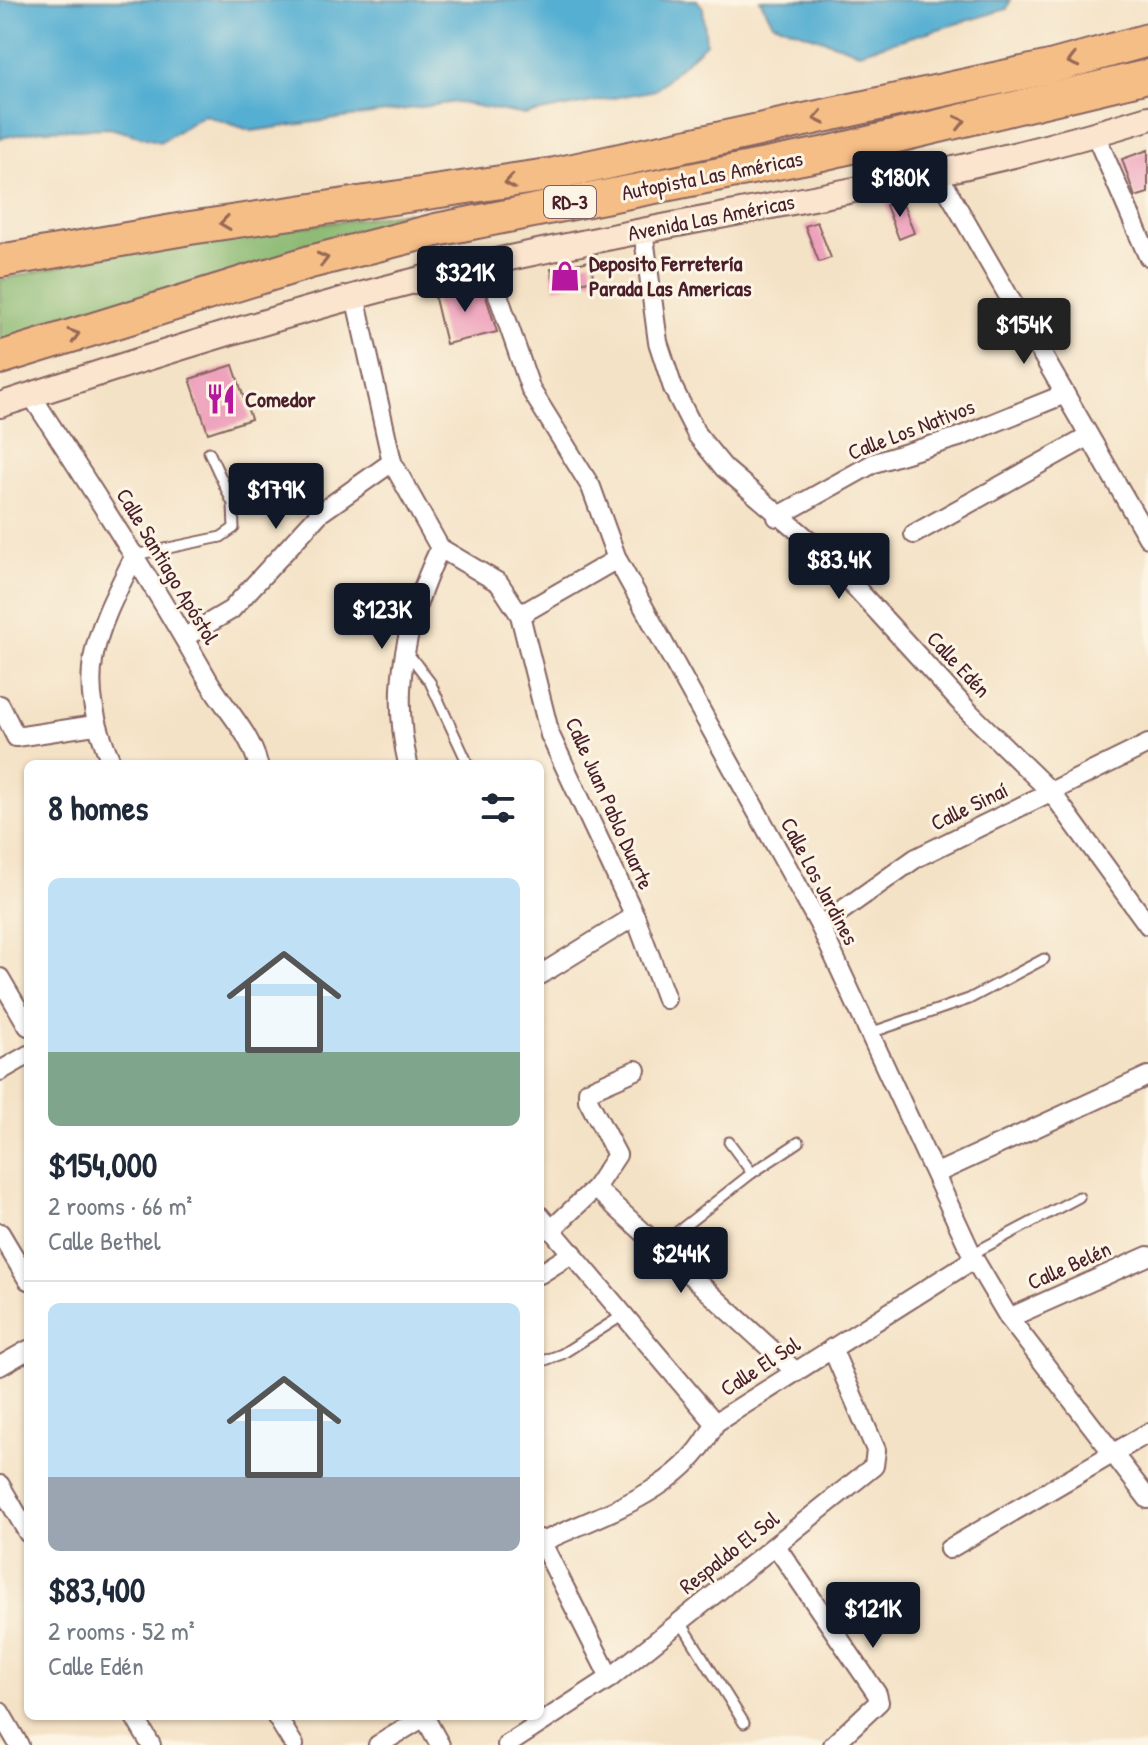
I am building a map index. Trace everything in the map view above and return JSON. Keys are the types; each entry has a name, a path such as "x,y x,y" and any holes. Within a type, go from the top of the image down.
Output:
{"highway":[{"name":"Autopista Las Américas","path":"0,261 555,174 1050,67 1148,40"},
{"name":"Autopista Las Américas","path":"0,358 310,262 436,230 822,154 1148,76"}],"main road":[{"name":"Avenida Las Américas","path":"0,405 355,296 487,263 937,172 1148,118"}],"street":[{"path":"1095,134 1148,256"},
{"path":"937,172 1148,538"},
{"name":"Calle Edén","path":"643,230 658,342 673,388 697,435 724,468 777,517 824,553 970,713 1052,793 1148,925"},
{"name":"Calle Los Jardines","path":"487,263 531,390 591,487 617,559 820,926 937,1173 973,1257 1009,1318 1115,1452 1148,1499"},
{"path":"355,296 392,462 440,548 417,597 404,648 399,691 401,733 407,760"},
{"name":"Calle Los Nativos","path":"777,517 874,463 959,437 1065,394"},
{"name":"Calle Santiago Apóstol","path":"31,395 135,555 210,683 254,749 257,760"},
{"path":"914,534 1088,437"},
{"path":"185,637 231,610 320,513 392,462"},
{"name":"Calle Juan Pablo Duarte","path":"440,548 499,583 520,615 550,735 635,916 666,999"},
{"path":"110,760 95,725 92,656 135,555"},
{"path":"520,615 617,559"},
{"path":"0,705 16,737 95,725"},
{"name":"Calle Sinaí","path":"820,926 916,858 1148,744"},
{"path":"544,973 635,916"},
{"path":"0,978 24,1019"},
{"path":"0,1071 24,1057"},
{"path":"636,1070 588,1091 586,1096 617,1155 595,1188 546,1223 715,1423"},
{"path":"937,1173 1148,1076"},
{"path":"595,1188 796,1372"},
{"path":"0,1233 24,1273"},
{"path":"544,1271 573,1253"},
{"name":"Calle El Sol","path":"544,1540 652,1490 695,1458 715,1423 973,1257"},
{"name":"Calle Belén","path":"1009,1318 1146,1262"},
{"name":"Respaldo El Sol","path":"507,1745 610,1678 874,1466 876,1450 832,1348"},
{"path":"0,1366 24,1352"},
{"path":"949,1549 1148,1433"},
{"path":"0,1485 24,1526"},
{"path":"776,1546 877,1694 879,1702 873,1711 833,1745"},
{"path":"544,1547 610,1678"},
{"path":"0,1712 19,1745"},
{"path":"136,1720 151,1745"},
{"path":"278,1720 294,1745"},
{"path":"378,1745 419,1720"},
{"path":"426,1720 440,1745"}],"lane":[{"path":"135,555 221,537 234,528 237,519 233,504 209,452"},
{"path":"404,648 430,682 466,760"},
{"path":"870,1033 969,999 1044,959"},
{"path":"729,1142 752,1173"},
{"path":"657,1247 752,1173 799,1142"},
{"path":"973,1257 1079,1197"},
{"path":"544,1361 562,1354 625,1314"},
{"path":"680,1621 744,1723"}],"green space":[{"path":"407,212 410,222 0,345 0,280 125,251"}],"water":[{"path":"0,0 697,0 703,8 706,43 655,90 525,115 456,102 252,131 204,115 160,142 110,128 42,130 0,138"},
{"path":"760,0 1010,0 1007,9 859,52 773,23"}],"building":[{"path":"1148,150 1148,193 1135,197 1122,159"},
{"path":"901,199 914,233 899,239 886,205"},
{"path":"817,222 831,258 819,262 805,226"},
{"name":"Deposito Ferretería Parada Las Americas","path":"590,261 594,280 555,288 551,269"},
{"path":"478,284 483,287 497,332 446,344 434,294"},
{"name":"Comedor","path":"233,365 251,419 208,433 190,379"}],"place":[{"name":"Deposito Ferretería Parada Las Americas","path":"565,276"},
{"name":"Comedor","path":"221,399"}]}
